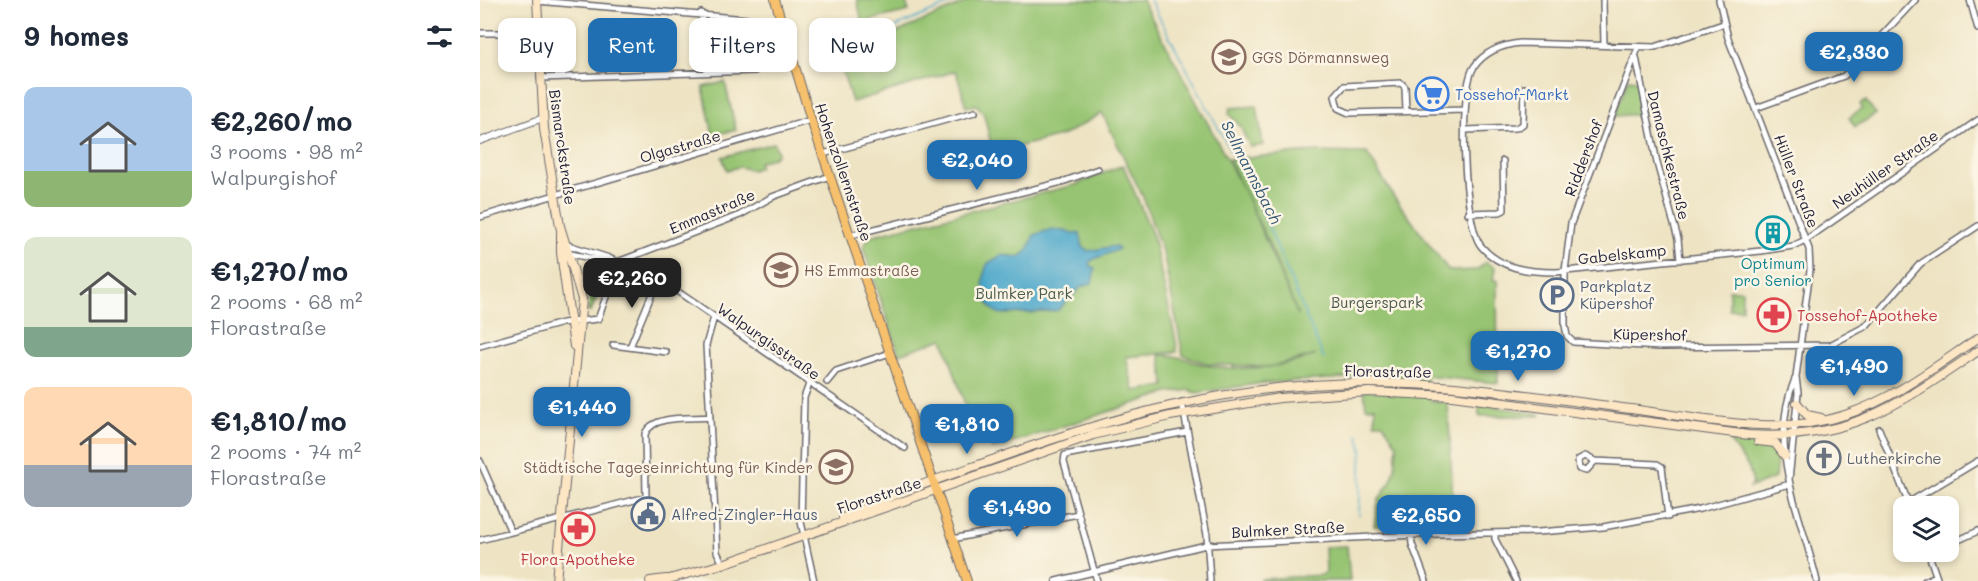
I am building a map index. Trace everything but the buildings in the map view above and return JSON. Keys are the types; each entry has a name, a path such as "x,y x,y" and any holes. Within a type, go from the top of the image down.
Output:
{"main road":[{"name":"Bismarckstraße","path":"537,0 538,18"},
{"name":"Hohenzollernstraße","path":"775,0 780,18"},
{"name":"Bismarckstraße","path":"540,72 543,118 561,226 576,353"},
{"name":"Hohenzollernstraße","path":"797,72 967,581"},
{"name":"Bismarckstraße","path":"556,581 582,299 564,249"},
{"name":"Florastraße","path":"831,525 845,516 933,482 1100,423 1182,402 1298,386 1367,383 1429,385 1738,423 1785,425 1845,415 1888,395 1978,338"},
{"name":"Florastraße","path":"662,581 723,564 1093,435 1184,414 1280,398 1393,392 1476,398 1749,435 1789,436 1835,429 1874,415 1909,398 1978,351"},
{"path":"1797,403 1807,415 1825,420"},
{"path":"1749,435 1755,440 1775,443 1785,456"},
{"name":"Florastraße","path":"650,581 671,578"}],"street":[{"path":"537,0 745,18"},
{"path":"1603,0 1604,45"},
{"name":"Hüller Straße","path":"1719,0 1723,24 1807,239 1811,262 1796,377 1797,403 1794,424 1789,436"},
{"path":"1904,0 1910,5"},
{"path":"1756,108 1844,76 1915,0"},
{"path":"1970,0 1978,29"},
{"path":"701,13 702,18"},
{"name":"Gabelskamp","path":"1723,24 1655,47 1638,48 1561,42 1503,44 1475,66 1466,88 1465,110 1468,213 1477,240 1499,262 1524,270 1565,271 1761,251 1793,246 1807,239"},
{"path":"480,33 498,33"},
{"name":"Riddershof","path":"1565,271 1571,223 1638,48"},
{"name":"Damaschkestraße","path":"1636,56 1646,116 1678,239 1680,260"},
{"path":"540,78 708,72"},
{"path":"1406,111 1405,87 1401,83 1344,86 1335,96 1338,108 1342,111 1406,111 1465,110"},
{"path":"1466,130 1516,128 1523,124 1524,88"},
{"path":"823,154 975,112"},
{"path":"480,141 543,118"},
{"name":"Olgastraße","path":"480,217 812,120"},
{"name":"Neuhüller Straße","path":"1807,239 1978,120"},
{"path":"1468,213 1504,210 1503,161"},
{"path":"851,235 1062,182 1098,169"},
{"name":"Emmastraße","path":"615,263 740,215 772,197 830,176"},
{"path":"1800,345 1830,345 1857,333 1920,264 1978,226"},
{"name":"Walpurgisstraße","path":"564,249 608,263 615,263"},
{"name":"Walpurgisstraße","path":"564,249 609,258 615,263 658,279 905,448"},
{"path":"582,299 588,268 592,264 608,263"},
{"path":"480,346 571,322 591,321 600,315 614,275 615,263"},
{"name":"Küpershof","path":"1565,271 1565,332 1573,342 1660,347 1800,345"},
{"path":"630,347 658,279"},
{"path":"714,317 706,345 717,552 723,564"},
{"path":"613,345 666,352"},
{"path":"826,382 836,372 890,353"},
{"name":"Hüller Straße","path":"1789,436 1785,425 1790,391 1796,377"},
{"path":"809,384 804,398 801,522 814,581"},
{"path":"1182,402 1210,581"},
{"path":"480,540 646,497 645,434 648,426 655,421 710,417"},
{"path":"1880,429 1906,496"},
{"path":"1097,581 1064,462 1065,455 1071,452 1187,432"},
{"path":"1789,436 1785,456 1789,482 1817,581"},
{"path":"1789,436 1789,482"},
{"path":"480,461 511,532"},
{"path":"1596,461 1660,465 1665,471 1668,517"},
{"path":"1923,496 1978,461"},
{"name":"Bulmker Straße","path":"1056,581 1206,545 1579,530 1668,517 1789,482"},
{"path":"952,539 1078,514"},
{"path":"1959,540 1978,531"},
{"path":"1495,533 1495,539 1516,581"},
{"path":"1411,535 1412,544 1426,581"},
{"path":"1925,581 1937,578 1933,562"}],"green space":[{"path":"857,0 905,0 909,11 879,18 861,18"},
{"path":"971,0 1142,0 1245,194 1229,159 1313,152 1367,153 1394,197 1449,271 1477,270 1486,262 1495,268 1493,280 1497,280 1498,383 1425,376 1431,401 1448,402 1454,522 1374,526 1379,499 1391,481 1395,468 1397,445 1383,423 1375,423 1375,407 1366,407 1362,377 1263,383 1196,393 1190,390 1167,393 992,449 985,430 974,431 943,339 899,354 863,247 870,236 1075,185 1123,165 1153,236 1177,352 1126,357 1134,391 1165,386 1160,355 1174,356 1210,366 1267,367 1208,364 1183,355 1164,257 1143,197 1102,113 1064,135 993,153 984,114 977,105 966,107 956,71 852,102 843,72 896,72 896,33","holes":["1247,197 1269,244 1298,315","1316,355 1290,363 1273,366"]},
{"path":"1628,79 1637,80 1644,114 1615,116"},
{"path":"725,82 736,130 713,135 703,87"},
{"path":"1866,101 1876,114 1855,127 1849,118 1862,108 1860,104"},
{"path":"1257,106 1263,145 1250,147 1240,126 1229,114 1230,108"},
{"path":"774,143 778,153 772,158 759,162 759,167 753,170 739,167 727,170 722,157"},
{"path":"597,270 609,270 612,275 602,281 591,312 588,312 592,276"},
{"path":"1729,290 1742,290 1742,309 1729,309"},
{"path":"1479,404 1540,414 1540,416 1479,416"},
{"path":"1730,442 1768,445 1777,460 1775,478 1749,488 1753,484 1749,468"},
{"path":"1347,546 1350,581 1261,581 1261,579 1322,575 1326,572 1325,547"}],"water":[{"path":"1052,229 1080,234 1083,247 1088,251 1116,246 1119,249 1090,261 1090,266 1095,268 1092,283 1081,287 1058,310 998,313 989,304 984,291 985,269 988,263 1002,255 1020,257 1028,250 1034,235"}],"waterway":[{"name":"Sellmannsbach","path":"896,27 959,0"},
{"name":"Sellmannsbach","path":"1150,0 1258,202 1324,359"},
{"name":"Sellmannsbach","path":"1358,435 1362,448 1359,515"}],"place":[{"name":"GGS Dörmannsweg","path":"1229,57"},
{"name":"Tossehof-Markt","path":"1432,94"},
{"name":"Optimum pro Senior","path":"1773,233"},
{"name":"HS Emmastraße","path":"781,270"},
{"name":"Parkplatz Küpershof","path":"1557,295"},
{"name":"Tossehof-Apotheke","path":"1774,315"},
{"name":"Lutherkirche","path":"1824,458"},
{"name":"Städtische Tageseinrichtung für Kinder","path":"836,467"},
{"name":"Alfred-Zingler-Haus","path":"648,514"},
{"name":"Flora-Apotheke","path":"578,529"}],"park label":[{"name":"Bulmker Park","path":"1024,293"},
{"name":"Burgerspark","path":"1377,302"}]}
